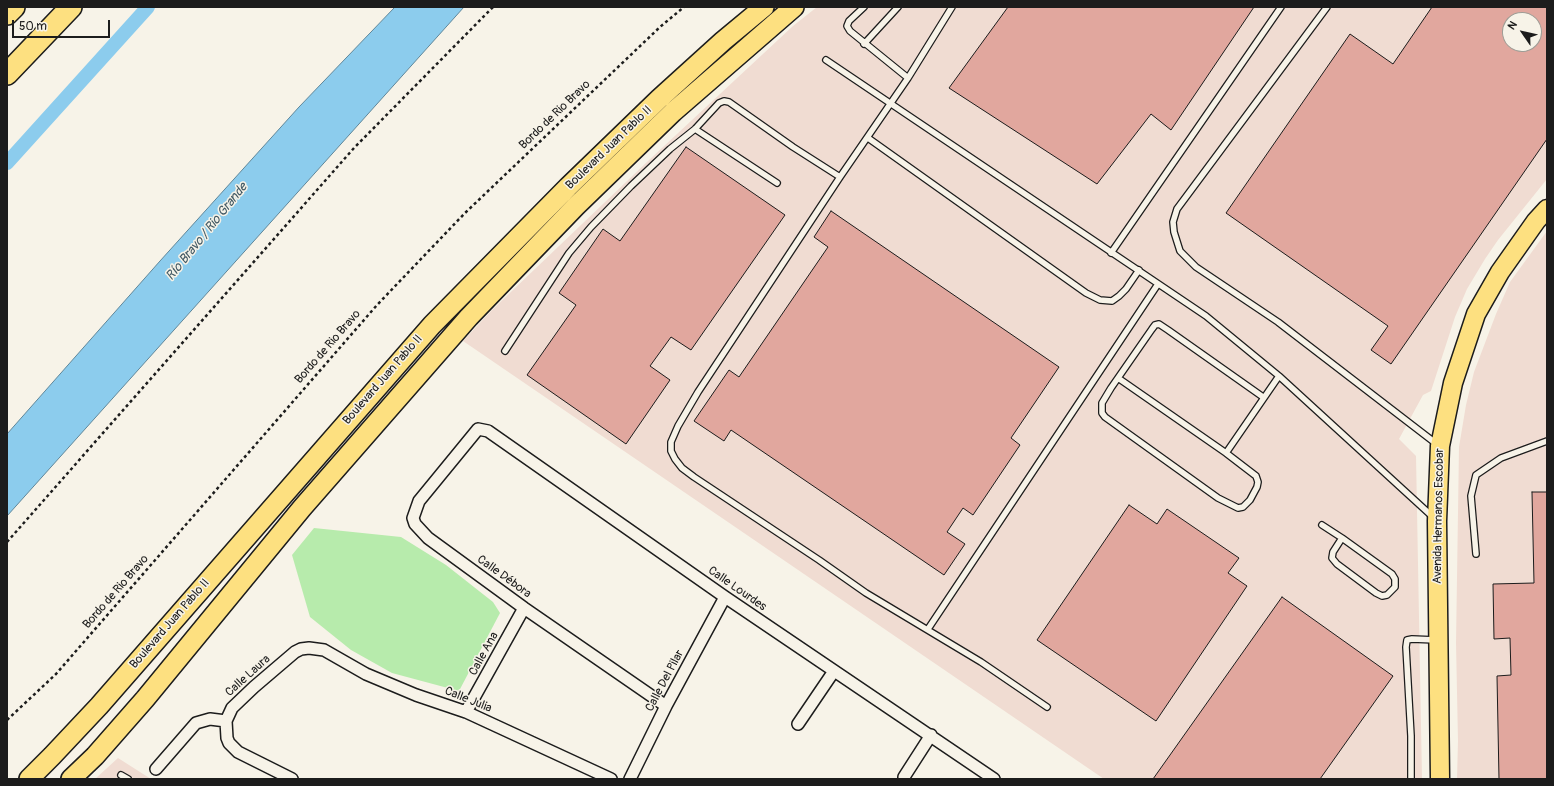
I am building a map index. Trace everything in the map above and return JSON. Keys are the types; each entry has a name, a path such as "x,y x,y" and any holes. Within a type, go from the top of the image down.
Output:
{"highway":[{"path":"7,14 14,7"},
{"path":"7,74 71,7"},
{"name":"Boulevard Juan Pablo II","path":"29,779 98,706 432,325 568,187 659,99 723,41 764,7"},
{"name":"Boulevard Juan Pablo II","path":"71,779 95,756 145,699 302,508 468,317 576,206 667,118 794,7"}],"main road":[{"name":"Avenida Hermanos Escobar","path":"1440,779 1437,521 1440,446 1453,383 1476,314 1500,272 1536,221 1547,209"}],"street":[{"name":"Calle Lourdes","path":"469,441 478,429 488,430 726,597 994,779"},
{"name":"Calle Débora","path":"469,441 419,501 413,518 415,524 428,538 524,608 666,706"},
{"name":"Calle Del Pilar","path":"630,779 666,706 726,597"},
{"name":"Calle Ana","path":"466,712 524,608"},
{"name":"Calle Julia","path":"315,648 324,650 366,674 466,712 611,779"},
{"name":"Calle Laura","path":"226,721 232,708 295,652 301,649 315,648"},
{"path":"798,724 834,671"},
{"path":"156,769 196,723 210,719 226,721 227,738 229,743 238,752 292,779"},
{"path":"904,777 931,735"}],"lane":[{"path":"864,7 849,21 847,26 850,31 864,44 908,78"},
{"path":"864,44 898,7"},
{"path":"952,7 891,104 840,177 698,392 678,426 671,442 672,451 675,459 682,468 866,593 981,662 1047,707"},
{"path":"1111,253 1281,7"},
{"path":"1327,7 1177,209 1173,222 1174,232 1180,250 1196,267 1278,322 1440,446"},
{"path":"826,60 1206,316 1279,376 1437,521"},
{"path":"505,351 569,253 591,227 653,164 695,129 719,103 724,101 729,102 793,147 840,177"},
{"path":"695,129 777,183"},
{"path":"868,138 1086,293 1100,300 1112,301 1119,296 1126,289 1139,270"},
{"path":"928,629 1158,284"},
{"path":"1118,378 1226,453 1256,476 1258,482 1257,487 1250,500 1243,507 1238,508 1218,498 1105,417 1102,413 1102,403 1118,378 1152,329 1155,325 1159,324 1263,397"},
{"path":"1226,453 1263,397 1279,376"},
{"path":"1476,554 1471,496 1476,475 1501,458 1547,441"},
{"path":"1322,525 1342,538 1392,574 1395,579 1395,587 1387,595 1382,596 1376,593 1337,564 1332,558 1333,552 1342,538"},
{"path":"1411,779 1411,736 1406,647 1407,640 1438,640"},
{"path":"121,774 128,779"}],"path":[{"path":"7,542 354,148 493,7"},
{"name":"Bordo de Rio Bravo","path":"7,720 56,674 376,305 466,213 660,27 684,7"}],"shaded area":[{"path":"817,7 1547,7 1547,179 1498,240 1467,289 1455,317 1431,391 1423,395 1399,439 1416,456 1422,779 1104,779 463,341 492,310 648,161 793,26"},
{"path":"1547,231 1547,779 1457,779 1458,741 1456,643 1459,447 1466,405 1474,372 1496,314 1510,282"},
{"path":"118,758 151,779 95,779"}],"green space":[{"path":"314,528 401,537 446,565 493,602 500,613 459,691 392,673 351,650 310,617 292,555"}],"water":[{"name":"Río Bravo / Rio Grande","path":"395,7 464,7 7,516 7,434 299,107"}],"building":[{"path":"1008,7 1254,7 1171,130 1151,114 1097,184 949,88"},
{"path":"1432,7 1547,7 1547,139 1391,364 1371,350 1388,326 1226,213 1350,34 1393,64"},
{"path":"686,147 785,215 691,350 671,337 650,366 670,380 626,444 527,375 576,305 559,293 603,229 620,241"},
{"path":"831,211 1059,367 1011,438 1020,445 973,515 963,508 947,532 965,544 944,575 731,430 724,441 694,421 729,370 739,377 828,247 814,237"},
{"path":"1532,492 1547,492 1547,779 1499,779 1497,676 1511,675 1510,638 1494,639 1493,584 1534,583"},
{"path":"1129,505 1157,524 1167,509 1239,558 1228,573 1247,586 1156,721 1037,640"},
{"path":"1282,597 1393,676 1320,779 1153,779"}],"waterway":[{"path":"7,163 148,7"}]}
